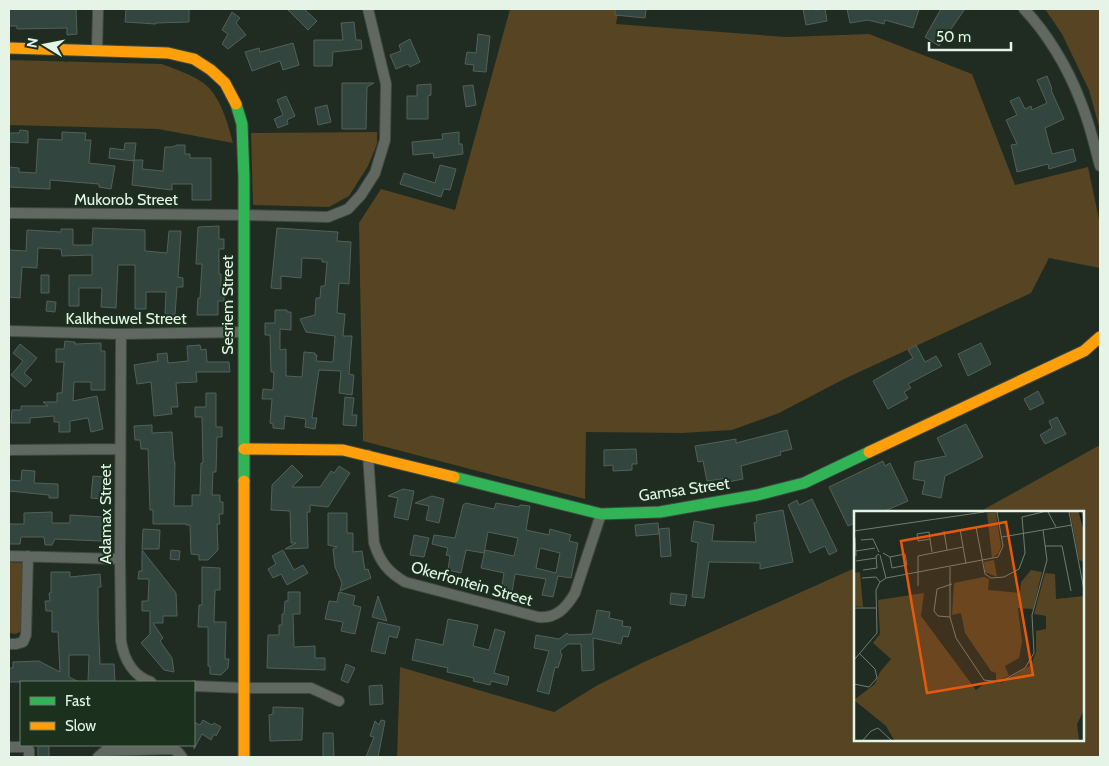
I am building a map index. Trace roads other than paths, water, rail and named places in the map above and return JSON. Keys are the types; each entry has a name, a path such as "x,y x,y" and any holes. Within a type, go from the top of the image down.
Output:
{"street":[{"path":"97,50 98,9"},
{"name":"Mukorob Street","path":"9,213 244,215 328,218 348,209 375,173 385,140 386,84 368,9"},
{"path":"1024,9 1036,21 1054,47 1080,99 1100,166"},
{"name":"Sesriem Street","path":"9,48 168,53 194,59 226,83 236,102 242,124 244,215 244,757"},
{"name":"Kalkheuwel Street","path":"9,331 121,334 244,332"},
{"name":"Adamax Street","path":"121,334 120,559 122,650 135,672 148,681"},
{"name":"Gamsa Street","path":"244,450 343,450 601,514 660,512 757,495 804,482 1084,351 1100,337"},
{"path":"9,450 120,449"},
{"name":"Okerfontein Street","path":"368,455 374,544 384,566 405,582 538,617 548,618 558,614 575,593 601,514"},
{"path":"9,556 120,559"},
{"path":"9,644 23,642 26,635 28,556"},
{"path":"195,686 311,688 339,700"},
{"path":"9,747 26,747 29,750 29,757"},
{"path":"98,757 105,750 172,749 182,757"}]}
